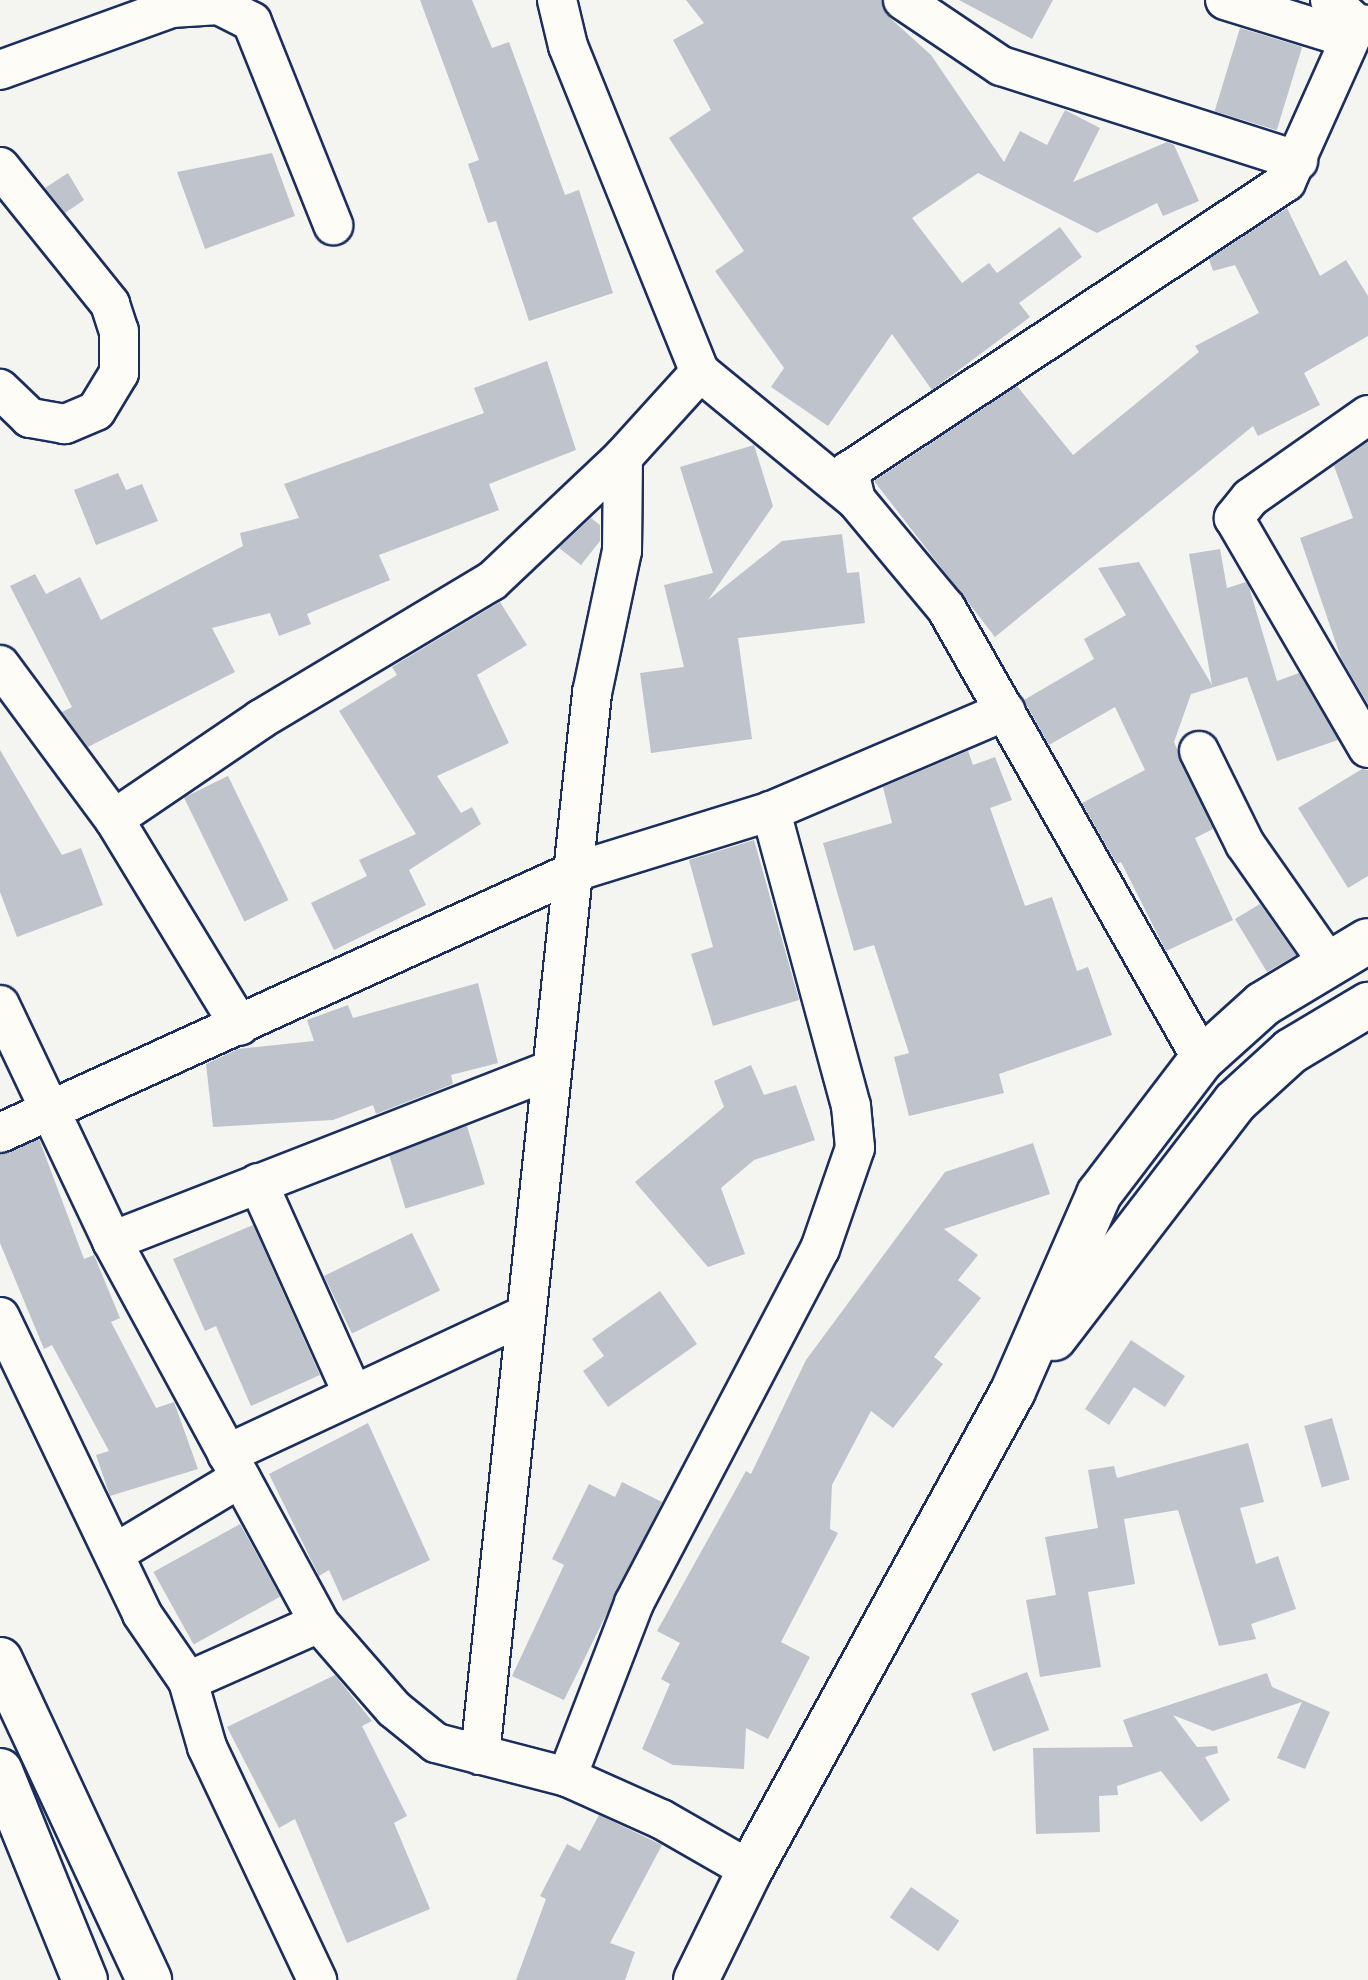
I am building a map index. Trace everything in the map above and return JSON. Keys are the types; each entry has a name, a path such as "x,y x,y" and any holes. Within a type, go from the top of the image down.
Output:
{"main road":[{"path":"696,1980 750,1870 1013,1391 1099,1194 1202,1059 1263,1004 1368,941"},
{"path":"1013,1391 1235,1102 1291,1051 1368,1005"},
{"path":"0,1660 149,1980"},
{"path":"0,1771 85,1980"}],"street":[{"path":"557,0 568,46 700,372 856,500 946,608 1202,1059"},
{"path":"903,0 1001,66 1298,161"},
{"path":"856,500 849,471 1265,201 1298,161 1351,22 1225,0"},
{"path":"0,70 171,8 219,5 252,22 333,225"},
{"path":"0,167 110,304 119,331 119,373 96,411 65,424 30,418 0,389"},
{"path":"114,819 261,719 492,581 623,457 700,372"},
{"path":"1368,415 1250,498 1234,518 1368,748"},
{"path":"480,1755 550,1070 596,660 622,551 623,457"},
{"path":"0,665 114,819 240,1026"},
{"path":"0,1133 571,873 771,811 1006,711"},
{"path":"1199,751 1245,844 1329,964"},
{"path":"567,1777 634,1603 820,1249 855,1148 851,1106 771,811"},
{"path":"0,1005 112,1241 319,1623 394,1709 436,1743 567,1777 661,1819 750,1870"},
{"path":"112,1241 550,1070"},
{"path":"258,1183 353,1394"},
{"path":"117,1552 234,1466 353,1394 525,1315"},
{"path":"0,1317 117,1552 142,1614 188,1681 207,1747 317,1980"},
{"path":"188,1681 319,1623"}],"building":[{"path":"420,0 472,0 492,48 509,42 565,195 579,190 613,293 529,321 496,221 488,223 468,164 479,160"},
{"path":"686,0 881,0 890,18 931,55 1004,162 1020,131 1047,145 1065,110 1100,128 1073,182 1167,142 1174,145 1199,201 1163,216 1157,203 1097,233 978,173 912,218 962,283 989,263 997,273 1060,227 1082,257 1019,303 1030,317 932,390 892,334 828,426 771,387 784,368 715,271 744,251 669,138 711,110 673,40 704,23"},
{"path":"959,0 1053,0 1032,39"},
{"path":"1240,28 1302,47 1277,130 1215,111"},
{"path":"272,153 295,216 205,249 177,172"},
{"path":"68,173 84,200 65,213 45,188"},
{"path":"1287,208 1320,276 1346,260 1368,296 1368,336 1304,373 1320,405 1258,436 1253,426 995,637 874,481 1017,386 1073,455 1199,352 1195,346 1259,313 1235,265 1213,271 1209,259"},
{"path":"547,361 576,450 489,484 499,510 379,555 390,580 307,614 311,624 279,636 270,613 212,628 235,672 88,747 62,712 72,707 10,586 35,574 46,594 80,577 101,620 243,546 240,533 299,518 284,484 484,413 474,388"},
{"path":"1368,442 1368,704 1341,658 1300,538 1353,518 1334,466"},
{"path":"754,445 773,506 708,600 782,541 842,534 847,573 859,572 865,623 738,638 752,739 651,753 640,673 684,667 664,585 713,573 680,467"},
{"path":"118,473 126,490 142,484 158,521 96,545 74,490"},
{"path":"591,518 600,525 600,541 581,565 559,548"},
{"path":"1220,549 1227,588 1246,582 1249,587 1277,681 1299,673 1338,740 1277,761 1247,677 1191,694 1174,742 1213,829 1195,838 1233,920 1166,951 1121,862 1117,864 1082,803 1145,770 1115,707 1049,745 1024,700 1094,659 1084,639 1126,615 1098,568 1139,562 1212,685 1189,554"},
{"path":"500,602 527,645 477,675 509,743 437,776 461,813 472,807 481,824 409,870 426,905 334,950 311,903 367,876 359,860 416,834 339,711 397,675 392,667"},
{"path":"0,750 62,855 81,848 103,905 17,937 0,892"},
{"path":"968,751 973,765 995,757 1012,800 990,808 1025,906 1052,897 1077,971 1088,967 1112,1035 999,1074 1004,1093 909,1116 894,1057 909,1053 874,945 854,951 823,843 892,823 883,787"},
{"path":"1362,769 1368,770 1368,876 1348,888 1298,808"},
{"path":"228,776 288,900 244,922 184,797"},
{"path":"754,840 799,1000 713,1026 691,954 713,947 689,860"},
{"path":"1260,904 1296,955 1267,972 1235,919"},
{"path":"478,983 498,1063 451,1075 453,1084 376,1114 373,1105 333,1120 213,1127 206,1064 238,1049 314,1041 307,1020 348,1005 353,1018"},
{"path":"751,1065 764,1095 796,1085 815,1140 754,1160 721,1188 745,1254 708,1267 635,1182 724,1107 714,1081"},
{"path":"467,1126 485,1184 405,1209 388,1150"},
{"path":"39,1139 84,1259 94,1255 120,1318 111,1322 156,1408 174,1402 198,1469 110,1496 96,1455 109,1451 52,1345 44,1349 0,1243 0,1155"},
{"path":"1033,1143 1050,1194 944,1229 978,1255 958,1280 981,1298 934,1357 943,1364 893,1428 871,1411 832,1485 830,1529 838,1533 781,1642 810,1657 768,1739 746,1728 744,1769 673,1765 642,1749 670,1684 661,1679 680,1643 657,1631 746,1471 751,1474 806,1360 945,1172"},
{"path":"253,1225 320,1375 251,1406 216,1326 205,1331 173,1259"},
{"path":"412,1233 440,1291 352,1333 324,1276"},
{"path":"660,1291 697,1344 608,1407 583,1371 604,1356 592,1339"},
{"path":"1131,1340 1185,1376 1165,1407 1134,1387 1109,1425 1085,1409"},
{"path":"1332,1418 1350,1480 1322,1488 1304,1426"},
{"path":"368,1423 430,1560 343,1601 329,1570 319,1576 269,1474"},
{"path":"1248,1443 1264,1502 1240,1508 1256,1564 1278,1556 1296,1609 1251,1624 1256,1639 1219,1646 1178,1510 1124,1519 1135,1584 1088,1592 1101,1667 1040,1677 1026,1600 1056,1595 1045,1537 1098,1528 1088,1470 1114,1466 1117,1478"},
{"path":"622,1482 662,1502 564,1700 512,1676 564,1565 552,1559 589,1484 615,1497"},
{"path":"240,1524 280,1597 194,1645 153,1572"},
{"path":"1027,1672 1049,1730 993,1751 971,1694"},
{"path":"1267,1673 1272,1687 1330,1712 1305,1769 1277,1758 1302,1702 1213,1731 1173,1715 1197,1747 1217,1746 1218,1753 1205,1757 1230,1800 1201,1822 1161,1771 1117,1786 1118,1795 1099,1796 1100,1832 1036,1834 1033,1748 1133,1747 1123,1720"},
{"path":"335,1675 372,1721 362,1726 407,1816 394,1823 430,1909 347,1943 295,1819 279,1828 227,1727"},
{"path":"599,1815 662,1845 610,1943 635,1952 625,1980 516,1980 546,1899 540,1896 567,1844 580,1851"},
{"path":"911,1887 959,1921 938,1951 890,1917"}]}
